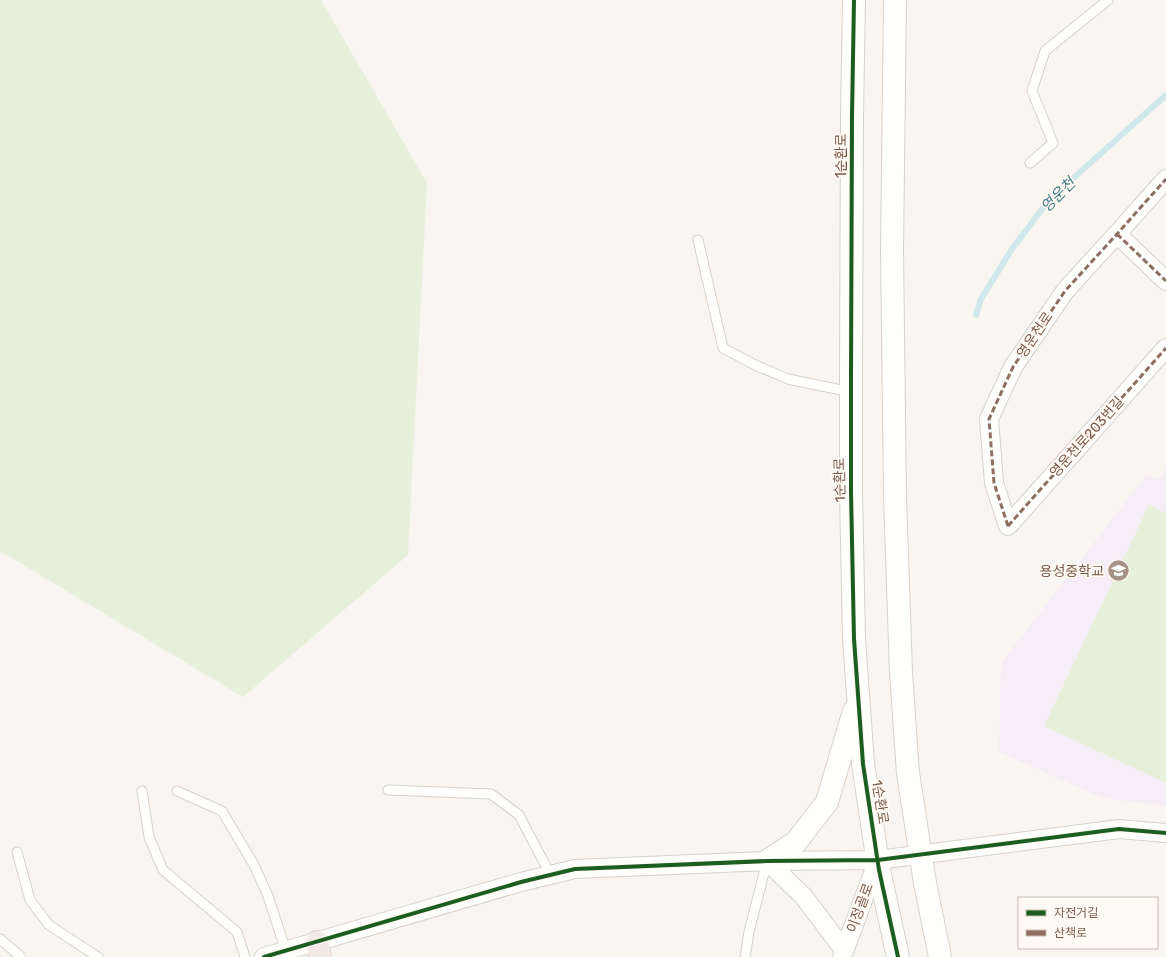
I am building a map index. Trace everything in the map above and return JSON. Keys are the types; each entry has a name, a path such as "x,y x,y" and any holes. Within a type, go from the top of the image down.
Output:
{"street":[{"name":"1순환로","path":"854,0 851,392 851,492 854,639 863,764 878,860 898,957"},
{"path":"895,0 893,314 895,496 901,673 908,773 925,883 940,957"},
{"name":"영운천로","path":"1008,526 994,483 989,419 1013,367 1065,291 1118,234 1166,178"},
{"path":"1118,234 1166,281"},
{"name":"영운천로203번길","path":"1008,526 1166,348"},
{"path":"767,861 796,842 827,802 858,695"},
{"path":"264,957 307,950 550,874 575,869 767,861 878,860 1119,829 1166,833"},
{"name":"이정골로","path":"843,954 878,860"},
{"path":"767,861 804,897 843,954"}],"lane":[{"path":"1030,163 1053,143 1032,91 1045,51 1108,0"},
{"path":"698,240 723,348 755,365 788,378 851,392"},
{"path":"142,790 149,837 163,870 236,932 245,957"},
{"path":"388,790 491,794 520,814 550,874"},
{"path":"177,791 222,811 254,865 268,896 307,950"},
{"path":"17,852 30,900 49,925 98,957"},
{"path":"745,957 767,861"},
{"path":"0,939 21,957"}],"shaded area":[{"name":"용성중학교","path":"1166,467 1166,806 1102,798 999,752 1001,663 1147,474 1159,479"}],"green space":[{"path":"0,0 321,0 427,183 408,555 243,697 0,551"},
{"path":"1149,505 1166,513 1166,783 1044,726"}],"waterway":[{"name":"영운천","path":"976,315 981,299 1012,249 1049,200 1166,95"}],"marked path":[{"path":"1008,526 994,483 989,419 1013,367 1065,291 1166,179"},
{"path":"1117,234 1166,281"},
{"path":"1008,526 1166,348"}],"cycle path":[{"path":"854,0 851,378 851,492 854,639 863,764 879,870 898,957"},
{"path":"264,957 521,882 575,869 767,861 878,860 1119,829 1166,833"}],"place":[{"name":"용성중학교","path":"1119,571"}]}
